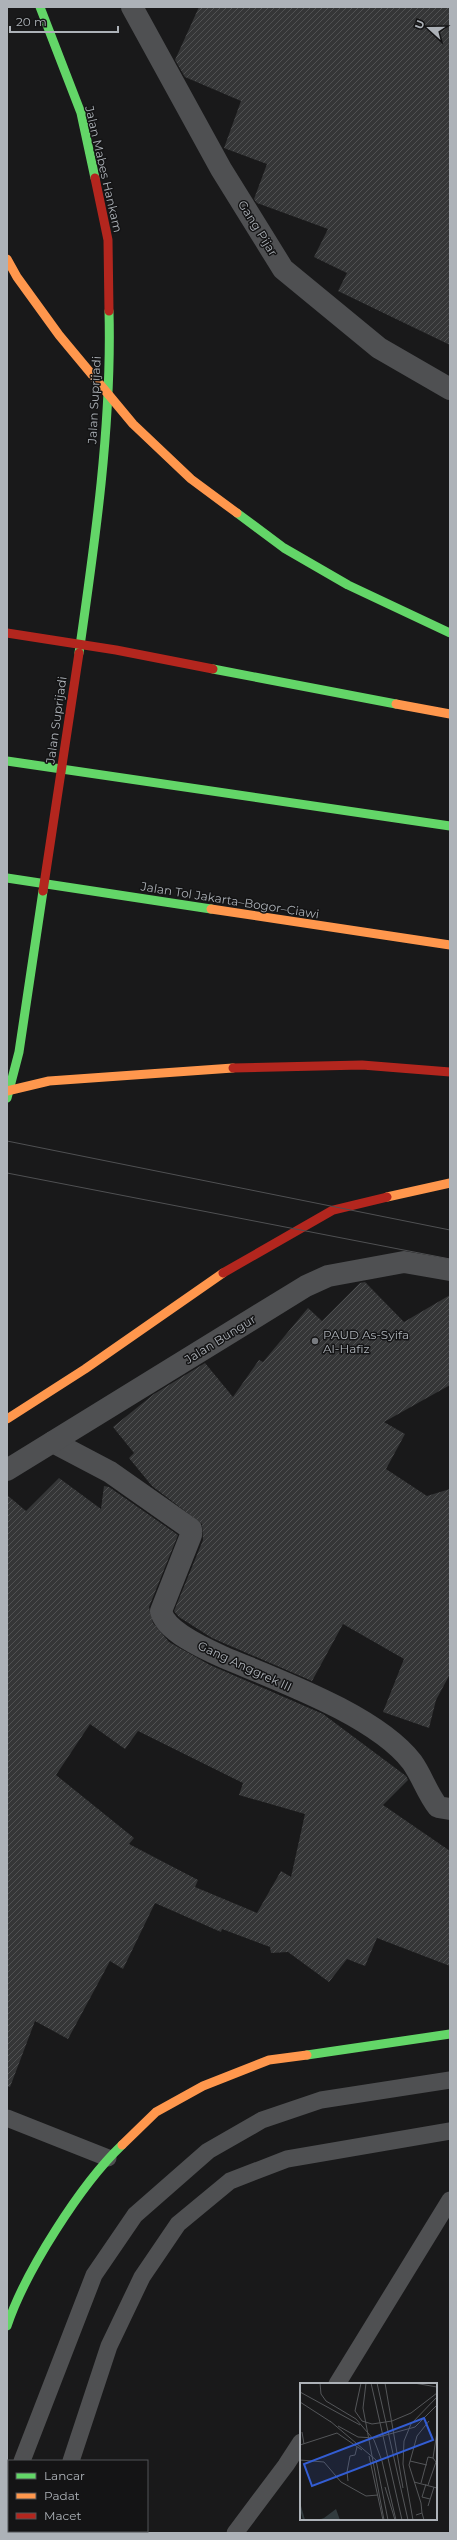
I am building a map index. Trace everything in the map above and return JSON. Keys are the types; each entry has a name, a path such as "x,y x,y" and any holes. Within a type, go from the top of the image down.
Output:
{"main road":[{"name":"Jalan Mabes Hankam","path":"40,7 81,113 108,240 110,343"},
{"path":"7,259 17,278 59,335 133,424 191,479 284,548 348,585 450,634"},
{"name":"Jalan Suprijadi","path":"7,1098 19,1052 97,530 102,477 110,343"},
{"path":"7,633 124,652 450,714"},
{"path":"7,761 450,826"},
{"name":"Jalan Tol Jakarta–Bogor–Ciawi","path":"7,878 450,945"},
{"path":"7,1091 49,1081 200,1069 362,1064 450,1072"},
{"path":"7,1419 86,1369 206,1283 333,1210 450,1183"},
{"path":"7,2326 11,2299 59,2226 108,2158 156,2112 203,2086 270,2060 450,2034"}],"street":[{"name":"Gang Pijar","path":"132,7 222,169 283,269 379,348 450,389"},
{"name":"Jalan Bungur","path":"7,1470 306,1286 328,1276 404,1262 450,1270"},
{"name":"Gang Anggrek III","path":"53,1442 110,1472 190,1529 191,1535 161,1612 166,1623 206,1649 328,1702 385,1736 412,1761 438,1807 450,1810"}],"lane":[{"path":"22,2460 94,2275 135,2215 208,2151 262,2120 321,2100 450,2080"},
{"path":"7,2118 108,2158"},
{"path":"70,2460 109,2346 142,2277 178,2224 230,2181 287,2159 450,2131"},
{"path":"337,2383 450,2200"},
{"path":"235,2533 286,2465 300,2444"}],"building":[{"path":"199,7 450,7 450,345 338,291 347,273 314,257 328,229 257,203 254,199 267,164 224,148 241,101 185,77 175,60"},
{"path":"365,1282 404,1322 450,1295 450,1385 384,1422 405,1434 386,1469 427,1496 450,1489 450,1674 436,1700 429,1728 383,1712 404,1659 343,1624 312,1681 212,1638 179,1617 174,1611 203,1540 202,1524 152,1486 129,1458 134,1453 113,1427 154,1394 205,1363 233,1397 259,1360 263,1362 308,1308 322,1321 360,1283"},
{"path":"59,1478 101,1509 104,1486 109,1487 178,1535 149,1607 153,1623 169,1642 210,1665 323,1714 406,1776 408,1780 383,1805 450,1851 450,1966 377,1938 365,1966 347,1959 329,1982 288,1952 271,1953 270,1947 222,1929 221,1932 155,1903 123,1969 110,1961 68,2039 35,2021 10,2087 7,2086 7,1495 26,1511","holes":["90,1724 125,1749 138,1731 243,1783 239,1795 305,1814 291,1877 281,1871 257,1913 195,1887 198,1880 129,1844 134,1838 56,1775"]}],"tram line":[{"path":"7,1141 450,1230"},
{"path":"7,1173 450,1259"}],"traffic: fast":[{"path":"40,7 81,113 95,178"},
{"path":"79,653 91,569 105,440 108,396 109,311"},
{"path":"237,513 284,548 348,585 450,633"},
{"path":"213,669 396,704"},
{"path":"7,761 450,826"},
{"path":"7,878 211,909"},
{"path":"7,1098 19,1052 43,891"},
{"path":"307,2055 450,2034"},
{"path":"7,2326 15,2304 40,2255 72,2205 89,2182 122,2145"}],"traffic: slow":[{"path":"7,259 17,277 59,335 133,424 191,479 237,513"},
{"path":"396,704 450,714"},
{"path":"211,909 450,945"},
{"path":"7,1091 49,1081 233,1068"},
{"path":"387,1197 450,1183"},
{"path":"7,1419 85,1369 223,1273"},
{"path":"122,2145 156,2112 203,2086 269,2060 307,2055"}],"traffic: jam":[{"path":"95,178 108,240 109,311"},
{"path":"7,633 116,650 213,669"},
{"path":"43,891 79,653"},
{"path":"233,1068 362,1065 450,1072"},
{"path":"223,1273 333,1210 387,1197"}],"place":[{"name":"PAUD As-Syifa Al-Hafiz","path":"315,1341"}]}
